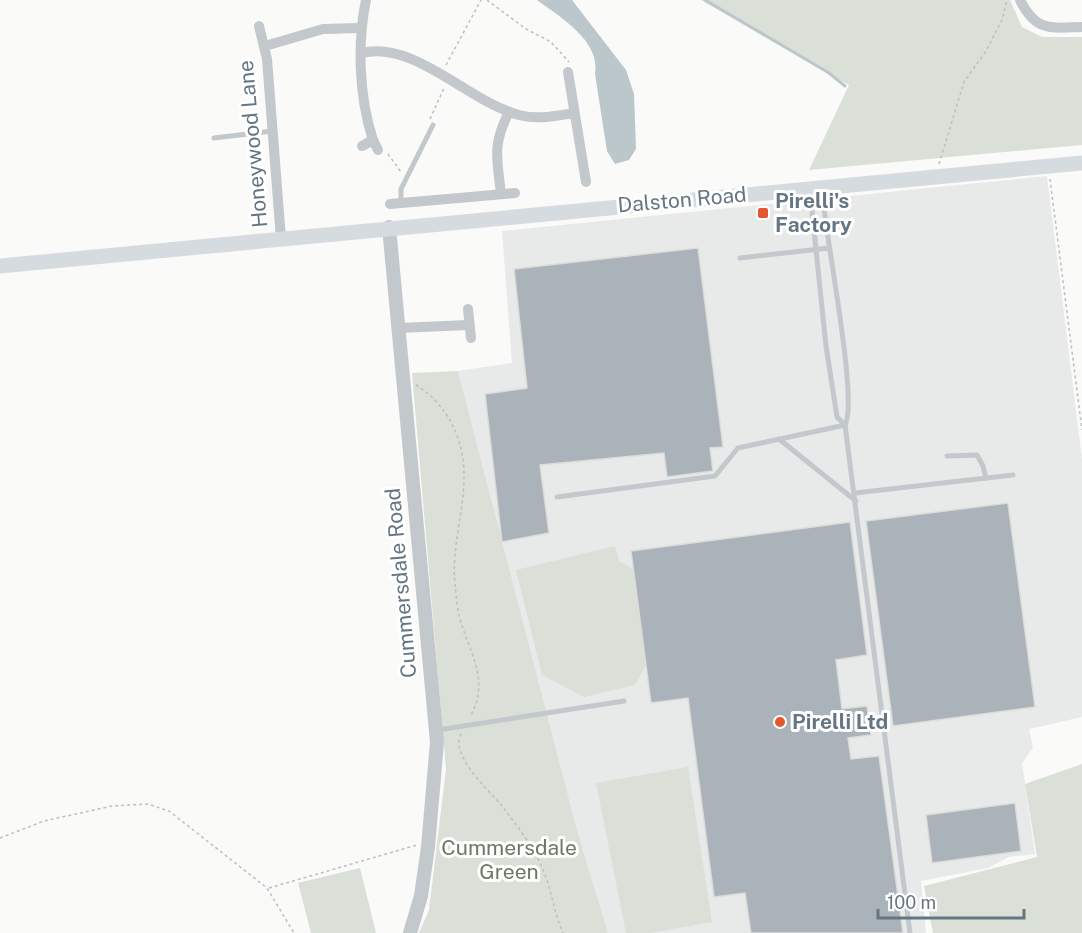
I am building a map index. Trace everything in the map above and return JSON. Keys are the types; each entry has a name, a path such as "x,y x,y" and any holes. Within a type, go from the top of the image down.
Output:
{"main road":[{"name":"Dalston Road","path":"0,266 1082,163"}],"street":[{"path":"366,0 360,28 366,119 378,150"},
{"path":"1020,0 1028,16 1045,28 1082,27"},
{"name":"Honeywood Lane","path":"259,26 265,46 281,239"},
{"name":"Honeywood Lane","path":"265,46 323,29 360,28"},
{"path":"362,53 388,51 403,55 509,112 536,118 574,113"},
{"path":"570,70 574,113 586,182"},
{"path":"501,194 497,144 498,134 509,112"},
{"path":"362,146 373,140"},
{"path":"395,204 515,193"},
{"name":"Cummersdale Road","path":"389,228 436,730 435,785 429,841 421,896 410,933"},
{"path":"468,309 471,338"},
{"path":"399,328 468,325"}],"lane":[{"path":"395,204 431,122"},
{"path":"214,138 272,130"},
{"path":"816,188 829,248 846,375 849,417 845,425 910,933"},
{"path":"816,188 818,250 826,346 837,417 845,425"},
{"path":"740,258 829,248"},
{"path":"557,497 715,477 738,448 845,425"},
{"path":"778,440 856,501"},
{"path":"947,456 977,456 983,465 986,478"},
{"path":"855,493 1013,475"},
{"path":"436,730 624,701"}],"path":[{"path":"431,122 443,94 449,56 481,0"},
{"path":"487,0 526,29 551,42 562,52 570,70"},
{"path":"935,177 964,82 1002,21 1006,0"},
{"path":"378,150 386,150 401,172 398,179"},
{"path":"1048,166 1082,430"},
{"path":"404,382 415,384 439,403 458,438 462,458 464,497 453,567 459,616 478,672 479,687 478,701 458,741 461,757 518,827 544,871 554,914 563,933"},
{"path":"0,838 44,821 112,806 148,804 170,811 267,888 294,933"},
{"path":"267,888 429,841"}],"shaded area":[{"path":"537,0 572,0 626,70 634,94 636,149 629,160 615,164 607,151 592,51 577,31"},
{"path":"1047,176 1082,459 1082,717 1029,729 1033,748 1022,763 1035,854 1009,857 988,868 921,881 926,933 608,933 577,830 458,371 512,363 502,231"}],"green space":[{"path":"701,0 1010,0 1022,27 1042,37 1082,37 1082,145 809,170 849,85"},
{"name":"Cummersdale Green","path":"458,371 577,830 608,933 419,933 429,910 446,769 412,373"},
{"path":"615,546 619,561 634,570 646,665 635,685 584,697 542,675 516,570"},
{"path":"1082,764 1082,933 933,933 924,886 1037,857 1025,784"},
{"path":"688,767 712,922 650,933 626,933 596,783"},
{"path":"360,868 376,933 311,933 298,883"}],"building":[{"path":"698,248 723,447 710,448 713,471 667,477 664,453 540,465 549,533 502,542 485,394 527,388 514,269"},
{"path":"1008,503 1035,707 893,726 866,521"},
{"name":"Pirelli Ltd","path":"850,522 867,655 836,660 842,709 867,706 871,735 848,738 851,759 879,756 903,933 751,933 745,893 714,897 688,698 651,703 631,551"},
{"path":"1015,803 1021,851 932,863 926,815"}],"waterway":[{"path":"705,0 829,73 845,86"}],"place":[{"name":"Pirelli's Factory","path":"763,213"},
{"name":"Pirelli Ltd","path":"780,722"}]}
